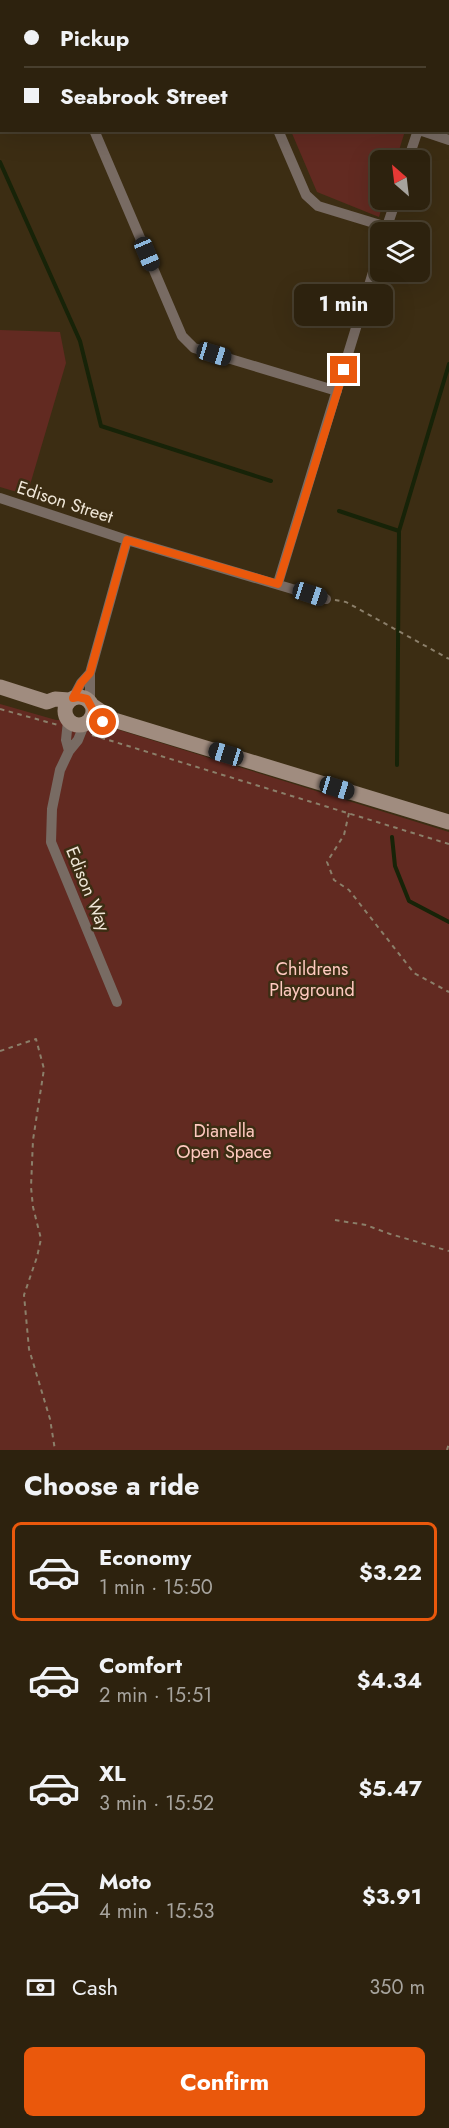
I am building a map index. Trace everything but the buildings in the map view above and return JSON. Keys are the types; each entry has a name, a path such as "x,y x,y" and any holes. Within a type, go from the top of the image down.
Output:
{"street":[{"path":"95,132 182,336 194,348 337,391"},
{"path":"279,132 306,195 318,206 370,224"},
{"path":"412,150 418,132"},
{"path":"425,132 449,140"},
{"path":"278,584 370,282"},
{"name":"Edison Street","path":"0,498 127,540 326,599"},
{"path":"88,717 90,673 127,540"},
{"path":"67,722 65,709 90,673"},
{"path":"0,687 47,702 55,699 82,697 88,717"},
{"path":"47,702 67,722 77,726 88,717 114,720 449,822"},
{"name":"Edison Way","path":"88,717 78,740 69,751 60,770 52,809 51,842 117,1002"},
{"name":"Edison Way","path":"67,722 66,740 69,751"}],"path":[{"path":"326,599 346,602 449,659"},
{"path":"0,709 67,722"},
{"path":"88,717 349,813 449,844"},
{"path":"349,813 344,835 327,862 334,880 350,890 414,973 449,992"},
{"path":"0,1051 36,1039 44,1069 33,1140 31,1179 33,1207 41,1239 38,1257 24,1295 29,1348 50,1419 55,1450"},
{"path":"335,1220 366,1225 449,1251"},
{"path":"447,1450 449,1443"}],"green space":[{"path":"291,132 405,132 399,150 370,150 370,210 381,210 379,217 317,192"},
{"path":"0,330 60,332 66,363 27,495 0,487"},
{"name":"Dianella Open Space","path":"0,704 56,720 90,721 449,832 449,1450 0,1450"}],"waterway":[{"path":"0,162 80,341 101,426 271,481"},
{"path":"397,765 399,531 449,364"},
{"path":"339,511 399,531"},
{"path":"392,837 395,866 409,901 449,922"}],"route":[{"path":"103,722 90,721 93,706 87,699 73,698 81,683 90,673 127,540 278,584 344,370"}],"park label":[{"name":"Childrens Playground","path":"312,979"}]}
